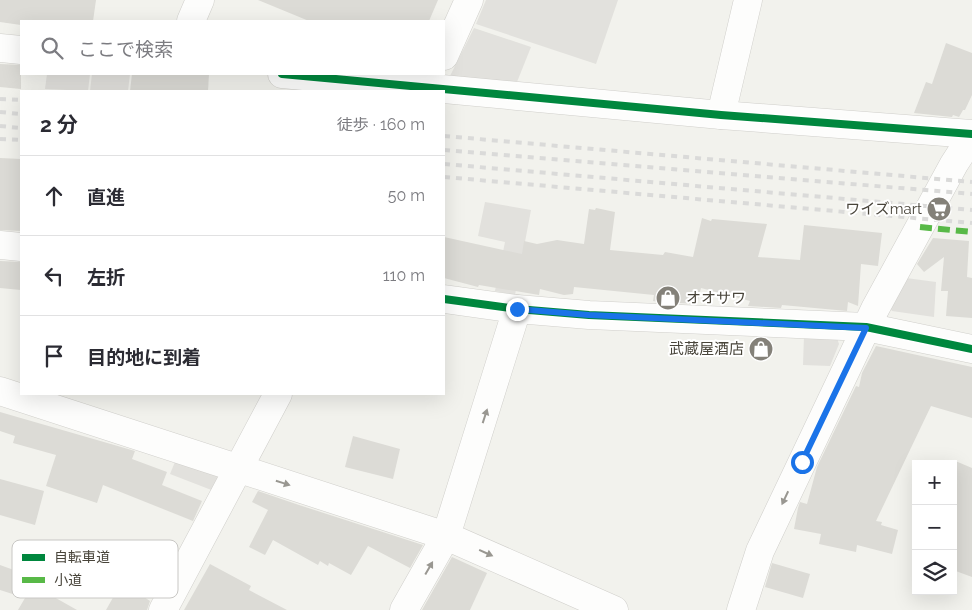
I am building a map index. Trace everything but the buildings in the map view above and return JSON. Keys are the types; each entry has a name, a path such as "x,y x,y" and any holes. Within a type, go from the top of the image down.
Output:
{"street":[{"path":"191,20 200,0"},
{"path":"445,54 469,0"},
{"path":"721,116 748,0"},
{"path":"0,48 20,50"},
{"path":"296,75 431,85 721,116 972,135 866,328 760,551 741,610"},
{"path":"445,299 517,309 589,315 866,328 972,349"},
{"path":"404,610 446,536 517,309"},
{"path":"0,391 446,536 614,610"},
{"path":"178,580 277,395"},
{"path":"162,610 168,598"}],"shaded area":[{"path":"486,0 618,0 596,64 476,24"},
{"path":"474,28 531,47 515,87 448,80"},
{"path":"47,75 90,75 88,90 45,89"},
{"path":"92,75 130,75 128,90 90,90"},
{"path":"485,202 531,210 515,295 495,291 505,242 478,236"},
{"path":"906,278 936,282 934,317 892,311 890,308"},
{"path":"804,335 836,335 839,344 830,366 803,365"},
{"path":"177,457 215,470 220,480 214,491 170,474"}],"railway":[{"path":"0,99 20,100"},
{"path":"0,112 20,114"},
{"path":"0,126 20,128"},
{"path":"445,136 972,182"},
{"path":"0,139 20,140"},
{"path":"445,150 972,194"},
{"path":"445,164 972,210"},
{"path":"445,177 972,223"}],"marked path":[{"path":"920,227 972,232"}],"cycle path":[{"path":"293,75 721,115 972,134"},
{"path":"445,299 517,309 589,315 866,327 972,349"}],"place":[{"name":"ワイズmart","path":"939,209"},
{"name":"オオサワ","path":"668,298"},
{"name":"武蔵屋酒店","path":"761,349"}],"route":[{"path":"517,309 589,315 866,328 802,462"}]}
